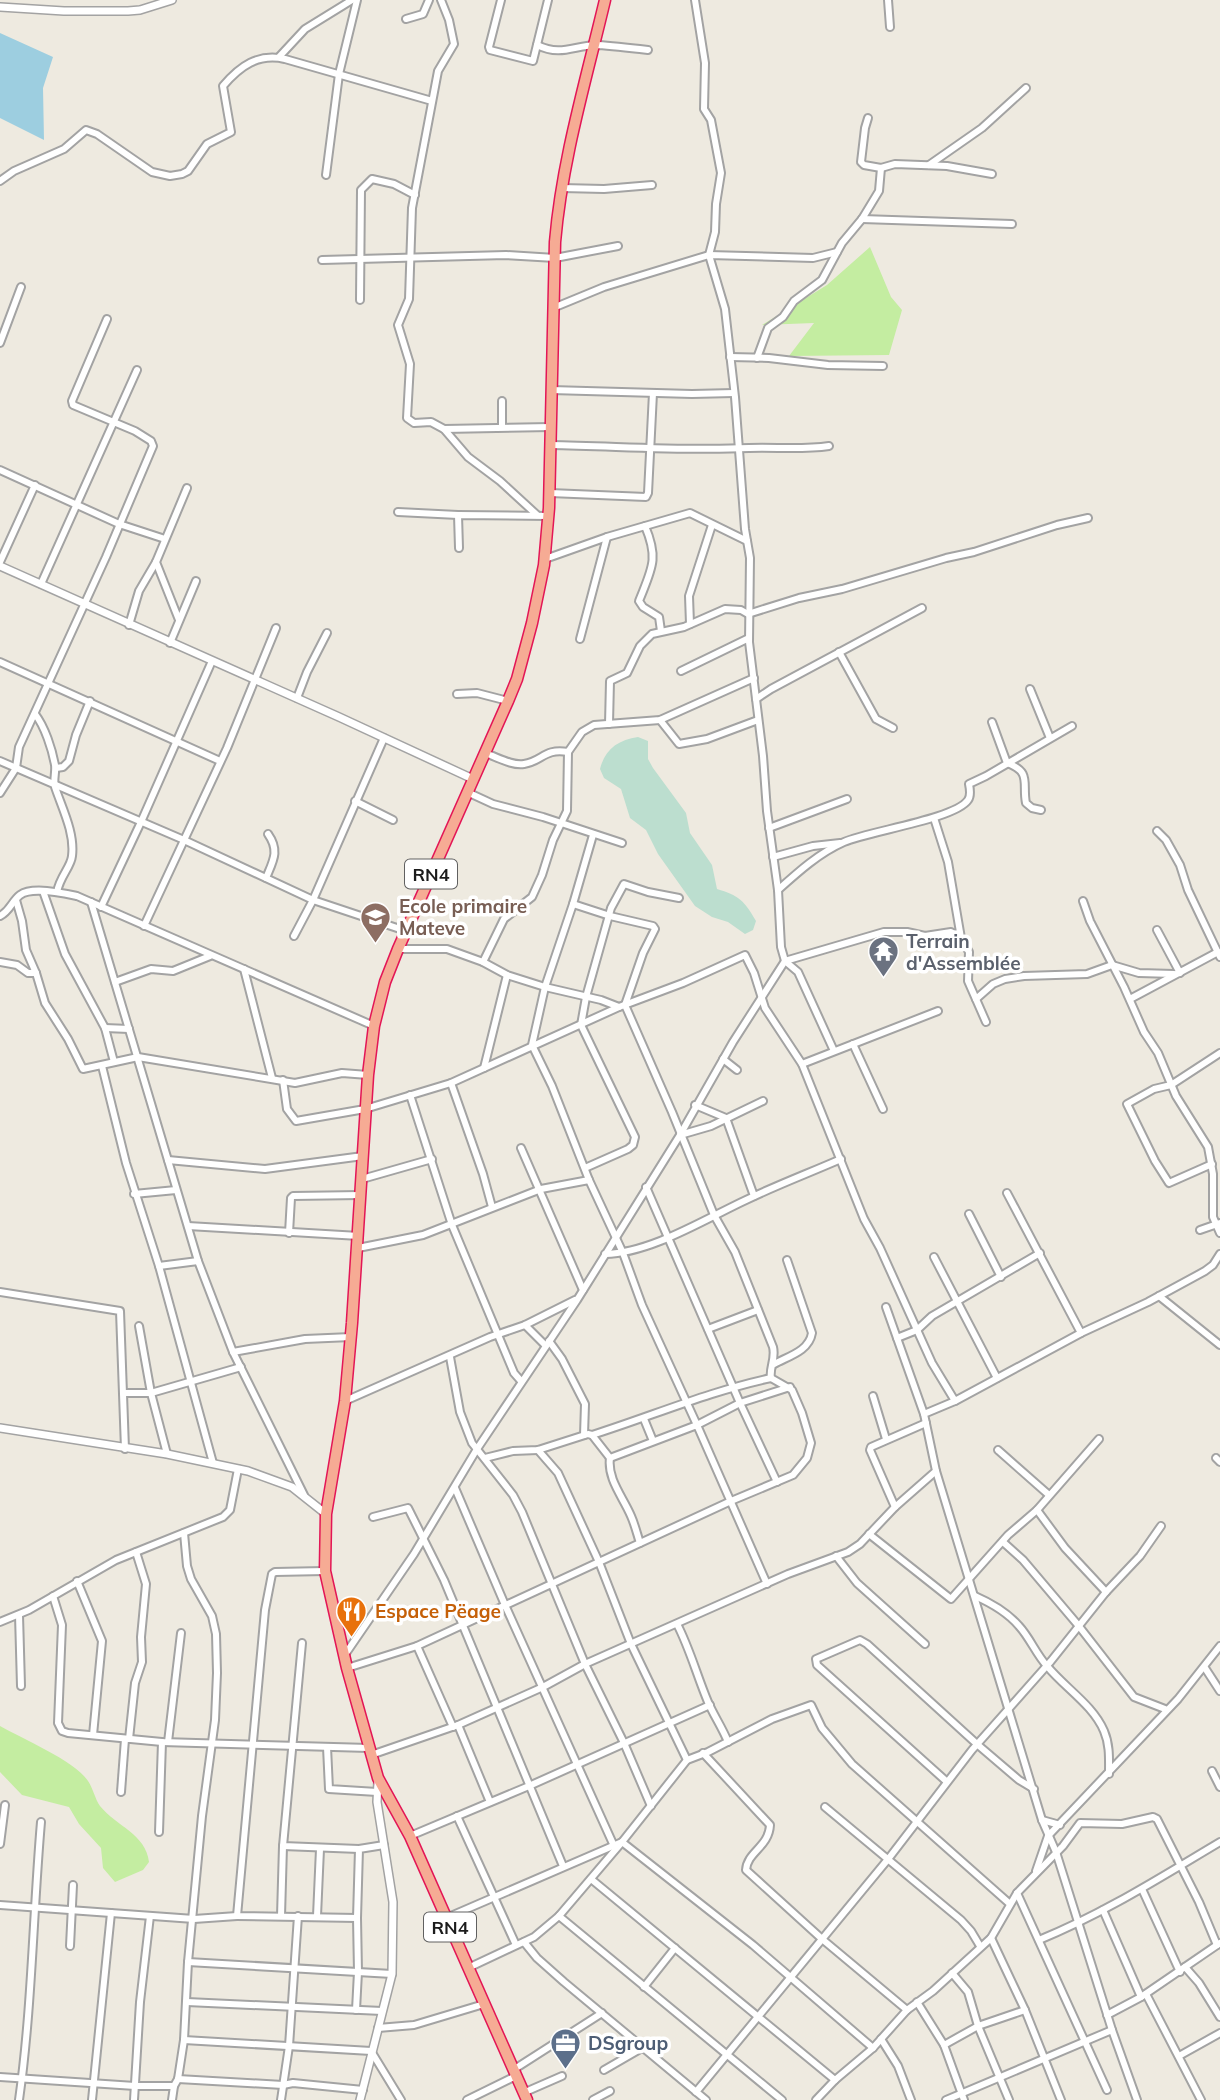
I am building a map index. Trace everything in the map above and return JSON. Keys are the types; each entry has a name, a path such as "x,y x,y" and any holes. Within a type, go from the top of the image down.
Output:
{"highway":[{"name":"RN4","path":"525,2097 410,1836 378,1778 347,1668 325,1571 326,1514 345,1401 359,1236 365,1109 374,1026 385,982 398,949 517,679 545,559 550,493 555,258 562,188 605,0"}],"street":[{"path":"0,7 128,11 172,0"},
{"path":"279,57 305,29 352,0"},
{"path":"326,175 339,74 357,0"},
{"path":"406,19 423,15 429,0"},
{"path":"441,0 454,44 440,65 432,101 411,224 409,299 398,325 410,364 407,418 414,423 431,422 444,429 468,457 500,481 537,515"},
{"path":"501,0 490,50 533,61 548,0"},
{"path":"695,0 705,63 704,109 711,120 721,173 715,232 709,255 725,309 734,393 737,449 750,558 749,638 778,890 781,947 785,961 798,972 834,1051"},
{"path":"888,0 890,27"},
{"path":"537,45 550,50 565,51 594,45 648,50"},
{"path":"0,181 14,171 64,149 86,130 97,134 152,172 170,176 182,174 194,164 207,144 228,136 231,132 222,90 225,83 257,58 279,57 432,101"},
{"path":"929,165 982,128 1026,88"},
{"path":"868,118 861,162 864,165 881,168 895,164 947,166 992,174"},
{"path":"757,358 768,328 783,317 794,301 821,280 837,252 862,219 879,191 881,168"},
{"path":"360,300 361,190 372,179 385,181 415,195"},
{"path":"562,188 616,189 652,185"},
{"path":"862,219 1012,224"},
{"path":"322,260 506,256 555,258 618,246"},
{"path":"553,308 604,287 709,255 813,258 837,252"},
{"path":"0,343 21,287"},
{"path":"0,793 16,768 19,747 85,604 153,446 148,439 76,407 72,401 107,319"},
{"path":"730,357 769,358 828,365 883,366"},
{"path":"41,584 137,370"},
{"path":"551,390 734,393"},
{"path":"550,493 646,497 652,447 653,393"},
{"path":"502,401 502,427"},
{"path":"444,429 551,427"},
{"path":"550,444 694,450 829,446"},
{"path":"0,470 119,524 165,539"},
{"path":"35,485 0,564 129,625 473,779"},
{"path":"129,625 143,582 156,562 187,488"},
{"path":"398,512 548,516"},
{"path":"545,559 607,537 690,513 747,541"},
{"path":"458,515 459,548"},
{"path":"609,724 610,681 627,673 645,639 661,631 684,627 725,609 733,608 748,614 1088,518"},
{"path":"690,624 689,596 712,525"},
{"path":"645,526 654,557 639,601 643,607 659,617 661,631"},
{"path":"580,639 607,537"},
{"path":"156,562 179,620"},
{"path":"170,643 196,581"},
{"path":"756,699 922,608"},
{"path":"144,926 220,761 276,628"},
{"path":"297,698 327,633"},
{"path":"681,671 749,638"},
{"path":"839,652 876,719 893,728"},
{"path":"101,907 142,822 212,661"},
{"path":"0,662 220,761"},
{"path":"754,680 771,689"},
{"path":"483,962 507,914 533,894 567,811 568,752 582,732 587,728 609,724 660,720 754,680"},
{"path":"1030,689 1050,738"},
{"path":"457,694 477,693 508,701"},
{"path":"55,768 63,767 69,761 90,701"},
{"path":"35,714 41,724 55,768 54,786 63,806 72,852 57,892"},
{"path":"660,720 679,744 707,739 758,720"},
{"path":"992,722 1007,763 1022,771 1026,803 1041,810"},
{"path":"778,890 799,871 842,843 934,818 967,802 971,782 1072,726"},
{"path":"294,936 313,900 384,738"},
{"path":"485,753 525,764 551,751 568,752"},
{"path":"0,761 184,840 313,900 406,931"},
{"path":"467,792 493,804 622,843"},
{"path":"769,828 847,799"},
{"path":"355,801 393,820"},
{"path":"934,818 948,862 961,937 969,954 967,977 986,1022"},
{"path":"1130,999 1219,953 1180,865 1166,840 1157,831"},
{"path":"266,878 276,855 268,834"},
{"path":"593,835 545,987 532,1045 552,1086 642,1305 767,1584"},
{"path":"773,857 842,843"},
{"path":"823,845 825,852"},
{"path":"585,1168 628,1149 633,1145 635,1137 582,1025 586,997 611,908 624,884 679,898"},
{"path":"43,891 65,954 105,1028 114,1062"},
{"path":"0,916 23,893 57,892 91,902 374,1026"},
{"path":"16,900 26,950 45,1003 68,1039 81,1066 87,1070 138,1057 300,1082 342,1073 368,1075"},
{"path":"1083,901 1136,1016 1211,1156 1212,1209 1220,1233"},
{"path":"91,902 198,1261 233,1352 304,1495"},
{"path":"573,904 653,926 655,929 622,1006 714,1215 735,1252 773,1347 771,1378"},
{"path":"1157,930 1177,973"},
{"path":"344,1656 423,1539 521,1381 577,1300 785,961 884,932 907,932 925,936 946,931 961,937"},
{"path":"398,949 447,949 483,962 507,975 622,1006"},
{"path":"283,1080 287,1109 296,1121 365,1109 451,1083 532,1045 744,955 775,1026 802,1064 864,1219 932,1363 955,1401"},
{"path":"116,982 151,969 173,971 210,956"},
{"path":"0,962 17,965 28,973 36,972"},
{"path":"976,999 993,984 1005,979 1032,975 1087,974 1112,965 1139,973 1177,973"},
{"path":"244,969 272,1078"},
{"path":"484,1068 507,975"},
{"path":"802,1064 938,1011"},
{"path":"105,1028 130,1029"},
{"path":"853,1044 883,1109"},
{"path":"1212,1164 1172,1184 1167,1182 1128,1104 1154,1089 1171,1085 1220,1052"},
{"path":"723,1059 737,1070"},
{"path":"102,1066 134,1194 159,1266 213,1463"},
{"path":"451,1083 492,1207"},
{"path":"410,1095 452,1225 514,1373 521,1381"},
{"path":"680,1135 763,1101"},
{"path":"695,1105 726,1118 754,1196"},
{"path":"521,1148 583,1290"},
{"path":"168,1160 265,1169 363,1156"},
{"path":"362,1179 432,1159"},
{"path":"606,1254 623,1254 668,1236 841,1159"},
{"path":"358,1248 424,1236 541,1189 589,1180"},
{"path":"646,1187 777,1482"},
{"path":"134,1194 176,1190"},
{"path":"1007,1193 1066,1308 1082,1333"},
{"path":"289,1233 293,1196 361,1195"},
{"path":"969,1214 1001,1277"},
{"path":"1200,1230 1218,1224"},
{"path":"188,1226 359,1236"},
{"path":"897,1338 917,1329 932,1316 1040,1254"},
{"path":"924,1414 955,1401 1205,1271 1220,1254"},
{"path":"934,1257 997,1378"},
{"path":"159,1266 198,1261"},
{"path":"774,1364 806,1348 811,1341 812,1333 787,1261"},
{"path":"0,1292 120,1311 125,1449"},
{"path":"1158,1296 1220,1345"},
{"path":"345,1401 498,1334 525,1325 577,1300"},
{"path":"886,1307 924,1414 936,1471 1042,1820 1056,1852 1107,2015 1137,2100"},
{"path":"708,1329 758,1310"},
{"path":"525,1325 562,1359 585,1404 588,1435 610,1458 609,1468 614,1483 632,1517 640,1543"},
{"path":"139,1326 151,1393 167,1454"},
{"path":"233,1352 305,1339 351,1337"},
{"path":"450,1357 466,1431 522,1512 585,1664 651,1806"},
{"path":"123,1393 151,1393 241,1367"},
{"path":"347,1668 417,1646 793,1475 802,1467 811,1443 803,1413 790,1387 771,1378 704,1396 644,1419 538,1450 513,1451 485,1458"},
{"path":"610,1458 697,1425 740,1403 790,1387"},
{"path":"873,1396 886,1439"},
{"path":"644,1419 653,1441"},
{"path":"895,1507 870,1450 873,1444 926,1423"},
{"path":"0,1428 167,1454 238,1469 280,1481 304,1495 326,1514"},
{"path":"869,1534 948,1599 954,1598 1100,1439"},
{"path":"538,1450 558,1473 599,1562 631,1644 687,1760"},
{"path":"998,1450 1049,1496"},
{"path":"0,1622 19,1615 77,1581 135,1552 223,1517 230,1510 238,1469"},
{"path":"52,1596 62,1625 58,1723 62,1731 165,1742 327,1747 370,1752 455,1726 542,1687 585,1664 856,1548 895,1507 936,1471"},
{"path":"455,1488 614,1846"},
{"path":"373,1517 407,1507 444,1580 563,1866"},
{"path":"1037,1510 1065,1548 1106,1592"},
{"path":"696,2092 889,1858 946,1782 1106,1592 1140,1556 1161,1525"},
{"path":"172,2100 184,2040 188,1962 217,1673 216,1634 211,1611 191,1578 187,1566 184,1533"},
{"path":"1003,1542 1023,1560 1078,1625 1134,1697 1166,1709"},
{"path":"121,1792 135,1683 143,1656 141,1637 146,1584 135,1552"},
{"path":"836,1556 857,1583 925,1644"},
{"path":"237,1916 264,1610 272,1574 325,1571"},
{"path":"77,1581 102,1641 93,1735"},
{"path":"975,1596 992,1604 1019,1626 1046,1666 1080,1699 1104,1730 1109,1750 1109,1774"},
{"path":"19,1615 21,1686"},
{"path":"677,1624 689,1647 709,1705 720,1721 728,1742"},
{"path":"159,1832 165,1742 181,1633"},
{"path":"946,1782 817,1665 816,1659 860,1640 978,1745 1019,1780 1034,1789"},
{"path":"281,1916 283,1846 302,1643"},
{"path":"417,1646 490,1802"},
{"path":"1036,1873 1048,1836 1109,1774 1205,1668 1220,1646"},
{"path":"1205,1668 1220,1692"},
{"path":"410,1836 709,1705"},
{"path":"468,1968 540,1933 559,1916 687,1760 772,1719 811,1705 822,1728 852,1764 1010,1904"},
{"path":"327,1747 329,1789 377,1792"},
{"path":"703,1754 770,1825 770,1834 749,1860 746,1870 822,1940 907,2010"},
{"path":"1212,1771 1220,1787"},
{"path":"360,2100 392,1974 393,1902 377,1802 378,1778"},
{"path":"0,1844 5,1805"},
{"path":"825,1807 961,1920 980,1946"},
{"path":"457,1816 516,1945"},
{"path":"816,2100 873,2048 907,2010 991,1938 1017,1894 1080,1824 1122,1824 1153,1817 1157,1819 1219,1944 1144,1996 1107,2015"},
{"path":"1042,1820 1062,1823 1072,1834"},
{"path":"19,2100 28,2032 41,1822"},
{"path":"446,1918 622,1842"},
{"path":"622,1842 753,1945 873,2048"},
{"path":"1039,1940 1104,1910 1220,1842"},
{"path":"283,1846 359,1849 384,1845"},
{"path":"317,1916 320,1849"},
{"path":"356,2010 359,1849"},
{"path":"591,1879 835,2080"},
{"path":"70,1946 73,1885"},
{"path":"1142,1889 1183,1970 1199,1983 1220,2017"},
{"path":"1017,1894 1107,2090"},
{"path":"0,1905 194,1919 237,1916 357,1918"},
{"path":"1104,1910 1144,1996 1201,2100"},
{"path":"92,2100 111,1913"},
{"path":"134,2100 140,2002 150,1916"},
{"path":"281,2100 289,2046 298,1916"},
{"path":"559,1916 782,2100"},
{"path":"991,1938 1025,2010 1061,2100"},
{"path":"524,1942 537,1958 706,2100"},
{"path":"644,1987 676,1948"},
{"path":"188,1962 392,1974"},
{"path":"952,1973 968,1992 978,2026 1009,2100"},
{"path":"187,2002 382,2011"},
{"path":"917,2002 944,2045 963,2097"},
{"path":"377,2028 415,2025 484,2004"},
{"path":"944,2045 978,2026 1025,2010"},
{"path":"467,2100 514,2073 602,2013"},
{"path":"946,2100 963,2097 999,2078 1112,2030"},
{"path":"1179,2056 1220,2033"},
{"path":"881,2039 898,2066 911,2100"},
{"path":"184,2040 371,2051"},
{"path":"604,2070 642,2048"},
{"path":"371,2051 401,2100"},
{"path":"525,2097 562,2076"},
{"path":"0,2077 174,2086"},
{"path":"178,2079 283,2085 293,2083 363,2090"},
{"path":"593,2100 610,2091"}],"green space":[{"path":"870,247 891,297 902,310 889,355 789,356 814,323 762,325 827,285"},
{"path":"638,737 648,741 648,759 686,813 690,833 712,865 717,889 736,896 748,908 756,921 753,930 745,934 728,922 712,917 695,906 658,854 646,830 630,818 621,789 604,778 600,769 609,751 624,740"},
{"path":"0,1726 61,1758 81,1773 90,1784 100,1806 142,1844 149,1862 143,1870 115,1882 103,1868 101,1848 79,1824 69,1807 22,1795 0,1772"}],"water":[{"path":"0,33 53,57 43,88 44,140 0,118"}],"place":[{"name":"Ecole primaire Mateve","path":"376,944"},
{"name":"Terrain d'Assemblée","path":"883,979"},
{"name":"Espace Pëage","path":"352,1638"},
{"name":"DSgroup","path":"565,2070"}]}
